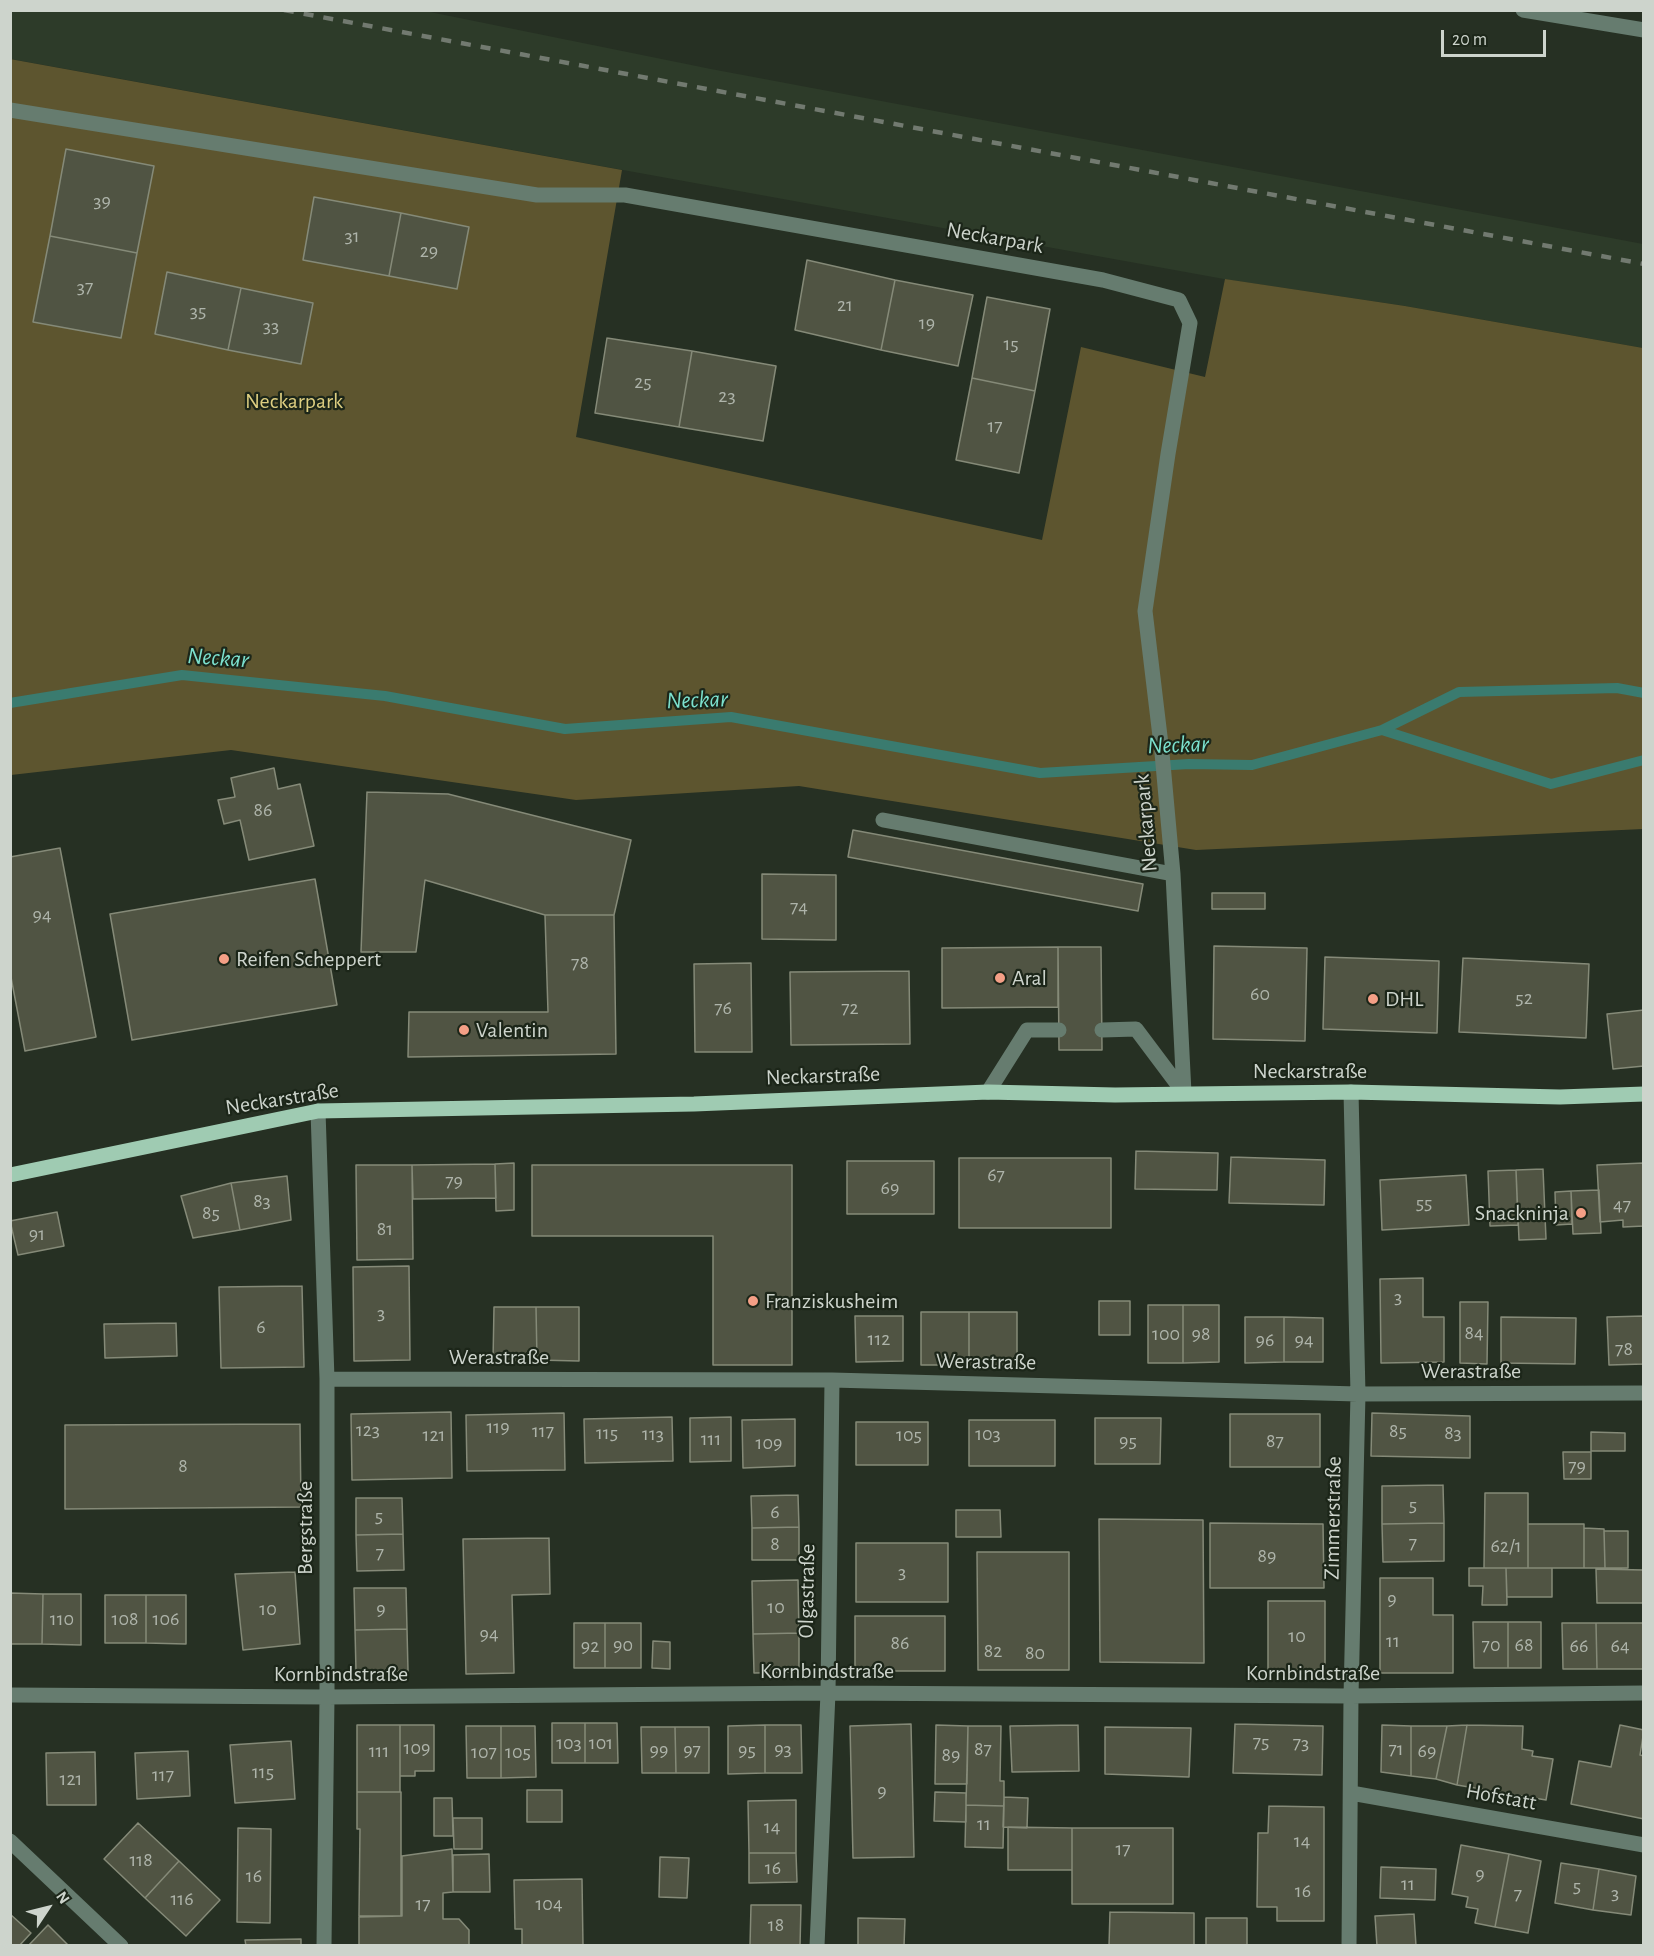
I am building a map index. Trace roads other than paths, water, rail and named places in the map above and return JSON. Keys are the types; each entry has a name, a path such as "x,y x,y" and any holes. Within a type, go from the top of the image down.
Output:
{"main road":[{"name":"Neckarstraße","path":"10,1175 318,1111 694,1104 988,1092 1115,1095 1351,1092 1560,1097 1644,1094"}],"street":[{"path":"1524,11 1644,30"},
{"name":"Neckarpark","path":"10,110 537,195 625,195 1103,280 1179,300 1191,323 1168,454 1145,611 1162,753 1173,874 1184,1094"},
{"path":"883,820 1173,874"},
{"path":"1102,1030 1136,1029 1184,1094"},
{"path":"988,1092 1028,1030 1059,1030"},
{"name":"Zimmerstraße","path":"1349,1946 1350,1696 1358,1394 1351,1092"},
{"name":"Bergstraße","path":"318,1111 327,1379 324,1946"},
{"name":"Werastraße","path":"327,1379 832,1380 1358,1394 1644,1394"},
{"name":"Olgastraße","path":"817,1946 828,1693 832,1380"},
{"name":"Kornbindstraße","path":"10,1695 327,1697 828,1693 1350,1696 1644,1693"},
{"name":"Hofstatt","path":"1351,1793 1644,1845"},
{"path":"10,1841 121,1946"}],"waterway":[{"name":"Neckar","path":"10,703 182,675 385,696 565,729 731,717 1040,773 1189,764 1252,765 1382,730 1551,784 1644,760"},
{"name":"Neckar","path":"1382,730 1459,692 1617,688 1644,693"}],"railway":[{"path":"284,10 1644,264"}],"place":[{"name":"Reifen Scheppert","path":"224,959"},
{"name":"Aral","path":"1000,978"},
{"name":"DHL","path":"1373,999"},
{"name":"Valentin","path":"464,1030"},
{"name":"Snackninja","path":"1581,1213"},
{"name":"Franziskusheim","path":"753,1301"}]}
